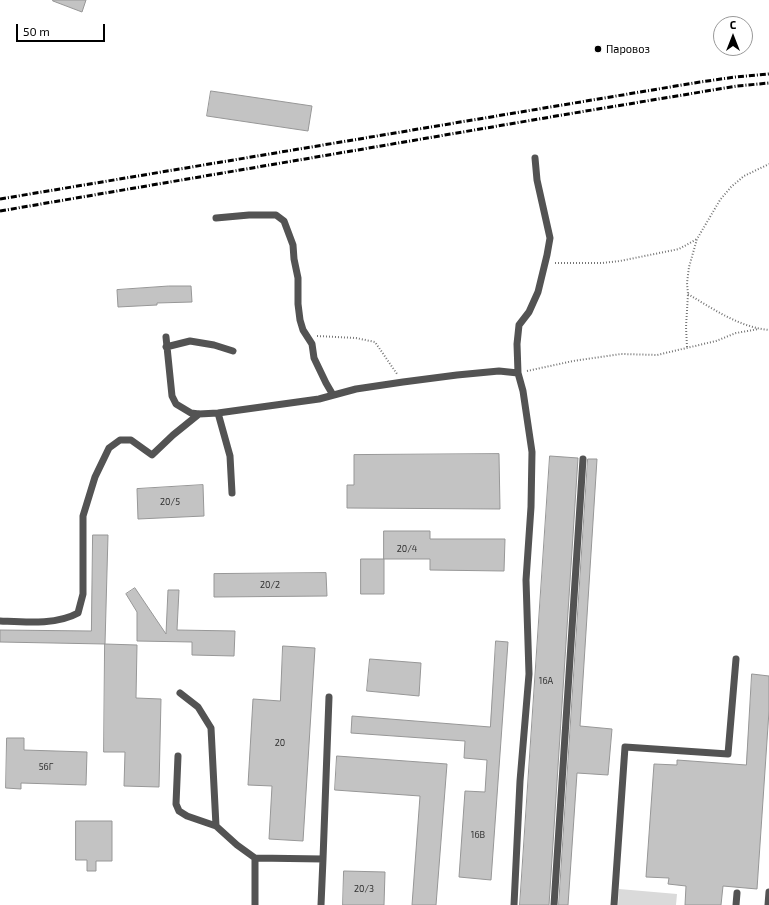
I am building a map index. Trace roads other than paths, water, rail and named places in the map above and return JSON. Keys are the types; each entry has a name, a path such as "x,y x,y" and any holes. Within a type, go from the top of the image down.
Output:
{"lane":[{"path":"514,905 520,781 529,674 526,580 531,507 532,452 523,390 518,373 517,344 519,325 529,312 538,292 550,238 537,180 535,158"},
{"path":"216,218 249,215 276,215 284,221 293,245 298,278 298,304 300,320 303,330 312,344 314,358 333,395"},
{"path":"166,336 169,381 172,396 176,404 191,413 199,414 218,413 319,399 356,389 457,375 499,371 518,373"},
{"path":"166,347 190,341 214,345 233,351"},
{"path":"218,413 230,456 232,493"},
{"path":"0,621 55,621 69,618 78,613 83,594 83,516 95,477 109,448 120,440 131,440 152,455 173,435 199,414"},
{"path":"554,905 583,459"},
{"path":"614,905 625,748 728,754 736,659"},
{"path":"180,694 198,707 211,728 216,826"},
{"path":"321,905 329,697"},
{"path":"178,756 176,804 179,811 187,816 216,826 237,845 255,858 323,859"},
{"path":"255,858 255,905"},
{"path":"768,905 769,892"},
{"path":"736,905 737,893"}],"railway":[{"path":"0,199 700,82 769,74"},
{"path":"0,211 574,113 737,86 769,83"}],"place":[{"name":"Паровоз","path":"598,49"}]}
